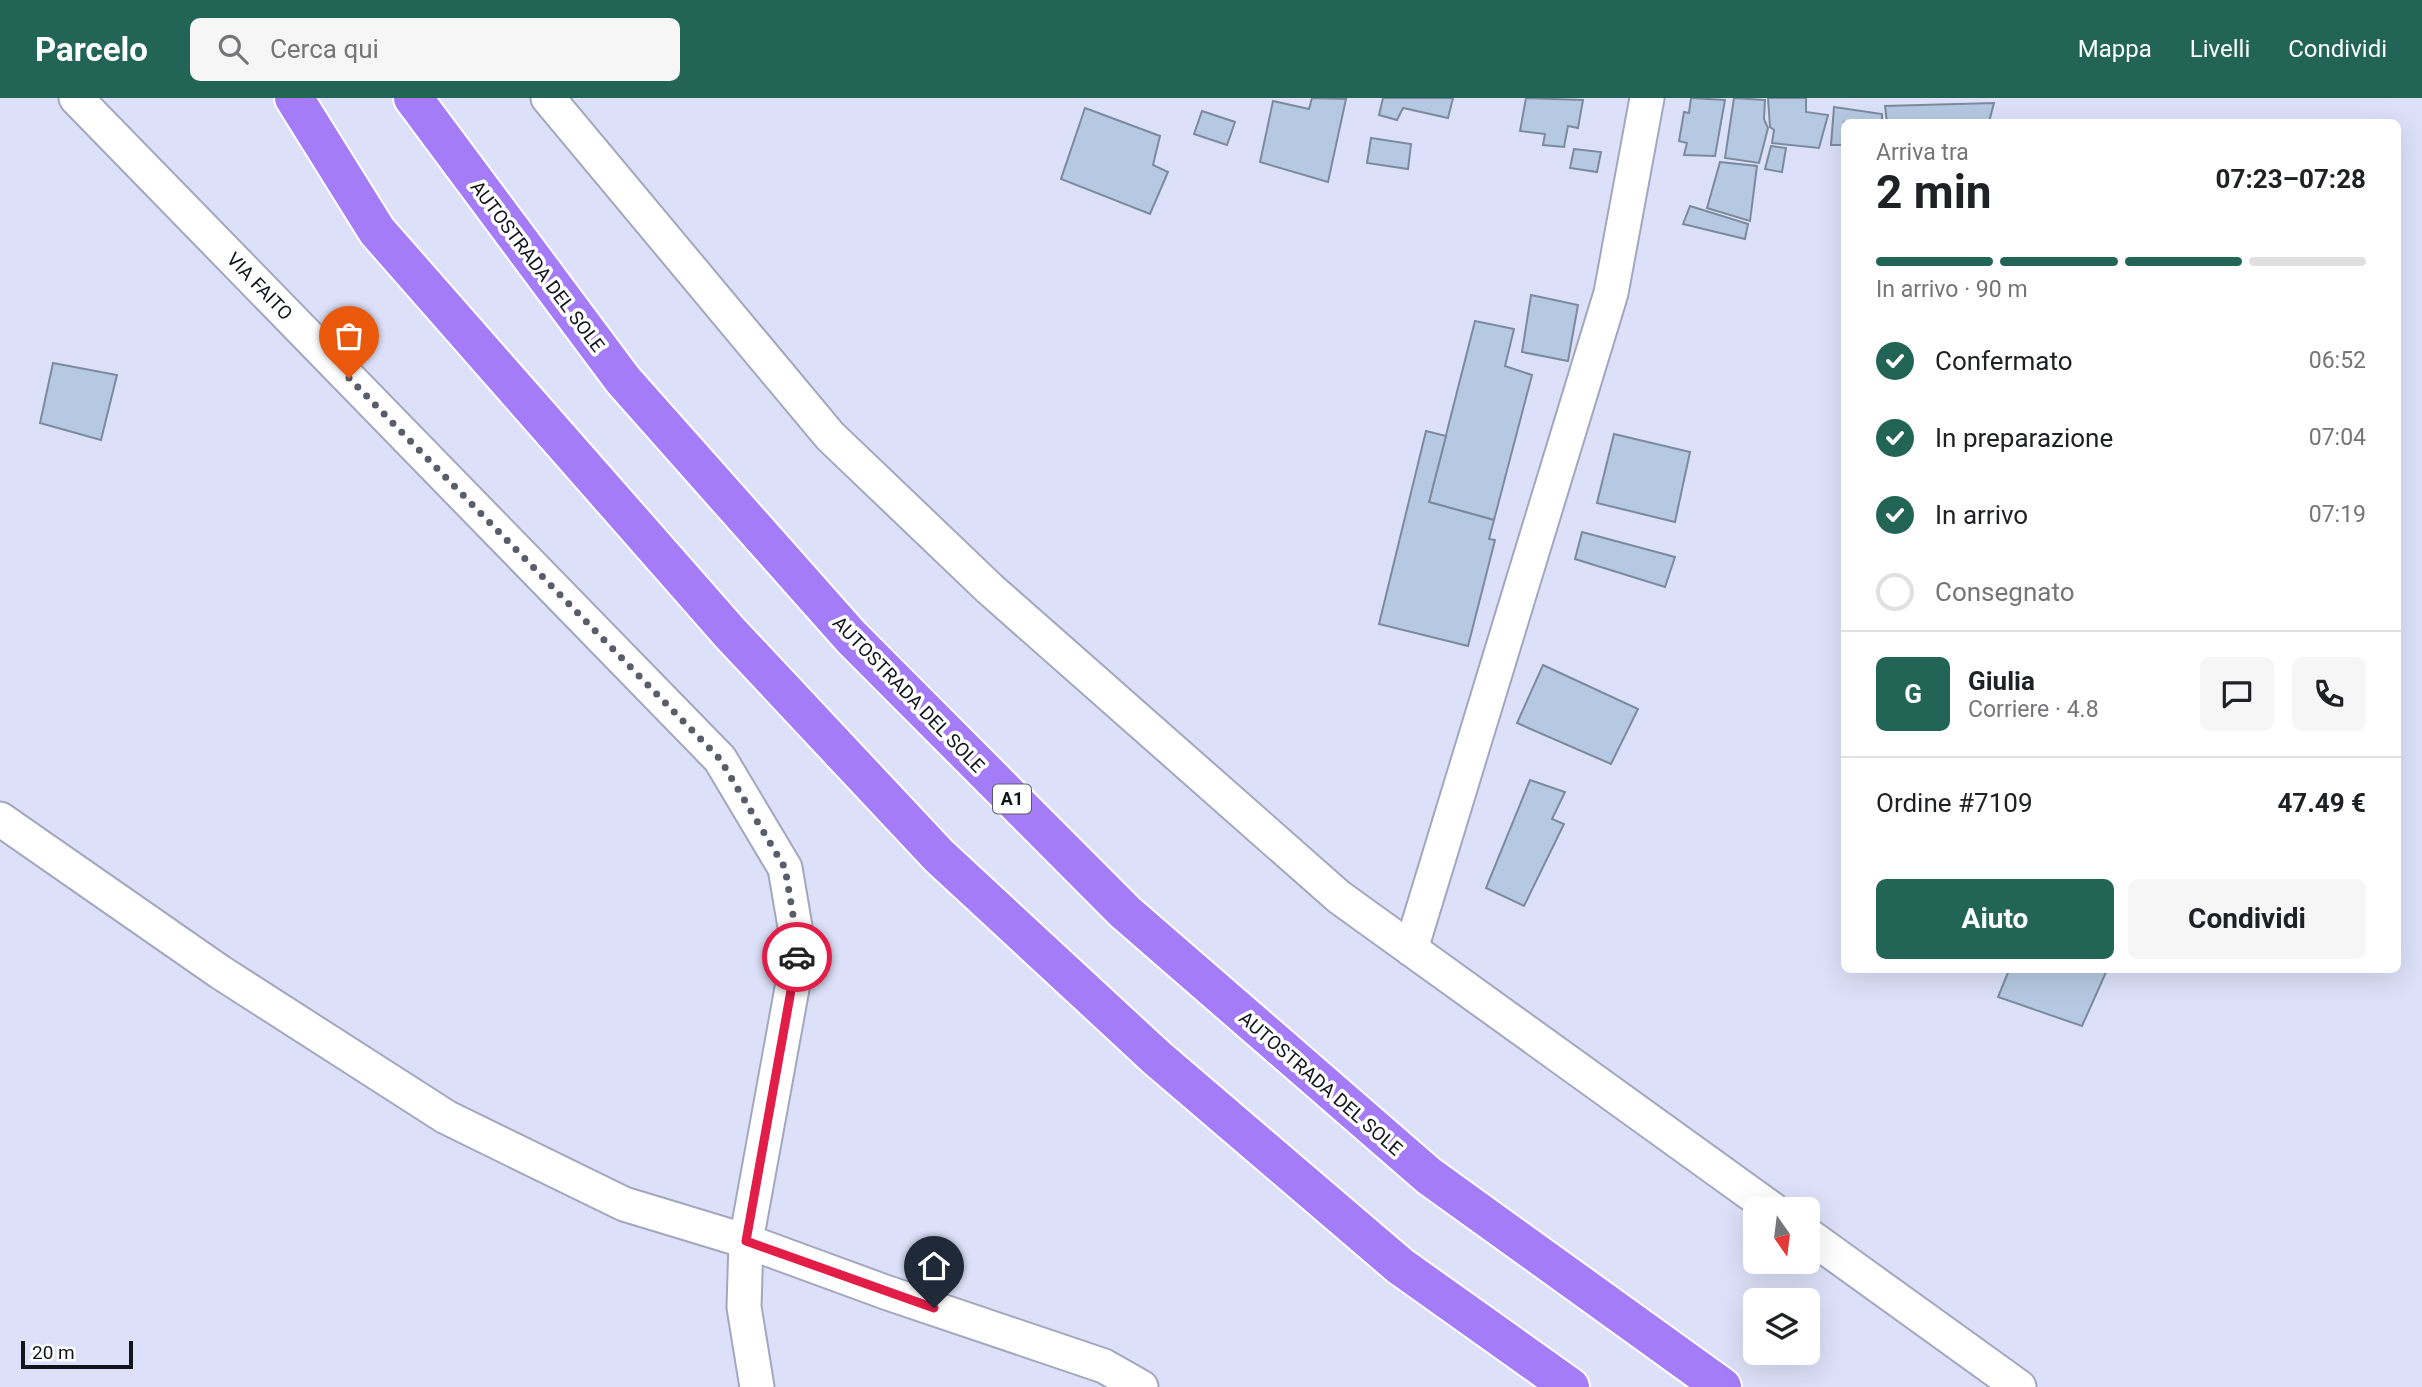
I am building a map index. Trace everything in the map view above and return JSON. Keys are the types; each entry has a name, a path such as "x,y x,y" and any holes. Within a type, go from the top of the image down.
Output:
{"highway":[{"path":"294,98 377,231 730,633 939,856 1157,1058 1400,1266 1570,1387"},
{"name":"AUTOSTRADA DEL SOLE","path":"413,98 623,380 851,637 1125,912 1429,1176 1722,1387"}],"street":[{"name":"VIA FAITO","path":"76,98 720,759 785,868 799,950 746,1241 744,1307 757,1387"},
{"path":"548,98 830,436 990,589 1339,897 1755,1197"},
{"path":"1411,949 1611,293 1647,98"},
{"path":"0,819 220,972 446,1117 624,1205 746,1241 885,1292 1104,1366 1141,1387"},
{"path":"1820,1244 2019,1387"}],"building":[{"path":"1312,98 1346,99 1328,182 1260,162 1273,101 1309,109"},
{"path":"1383,98 1453,98 1448,118 1403,108 1397,120 1379,115"},
{"path":"1526,98 1583,100 1578,128 1568,126 1564,147 1543,145 1545,134 1520,131"},
{"path":"1691,98 1725,100 1715,156 1684,155 1687,143 1679,141 1684,112 1689,113"},
{"path":"1734,98 1765,100 1764,119 1768,128 1759,163 1725,158"},
{"path":"1768,98 1806,98 1806,112 1828,115 1819,148 1772,143 1774,130 1770,127"},
{"path":"1994,103 1990,119 1887,119 1885,106"},
{"path":"1834,107 1882,114 1882,119 1841,119 1841,145 1831,145"},
{"path":"1085,108 1160,136 1153,165 1168,172 1150,214 1061,179"},
{"path":"1202,111 1235,122 1227,145 1194,134"},
{"path":"1371,138 1411,144 1408,169 1367,163"},
{"path":"1771,146 1786,148 1782,172 1765,169"},
{"path":"1574,149 1601,152 1597,172 1570,168"},
{"path":"1720,162 1757,166 1750,221 1707,208"},
{"path":"1690,206 1748,224 1745,239 1683,224"},
{"path":"1531,295 1578,305 1568,361 1522,352"},
{"path":"1475,321 1514,329 1505,366 1532,375 1494,520 1429,502"},
{"path":"53,363 117,375 101,440 40,423"},
{"path":"1426,431 1446,436 1429,502 1494,520 1489,539 1495,540 1468,646 1379,624"},
{"path":"1614,434 1690,452 1675,522 1597,503"},
{"path":"1582,532 1675,557 1665,587 1575,559"},
{"path":"1543,665 1638,709 1611,764 1517,723"},
{"path":"1530,780 1565,792 1552,819 1564,824 1524,906 1486,888"},
{"path":"2008,973 2106,973 2082,1026 1998,997"}],"way so far":[{"path":"349,378 720,759 785,868 799,950 797,957"}],"route":[{"path":"797,957 746,1241 934,1308"}]}
